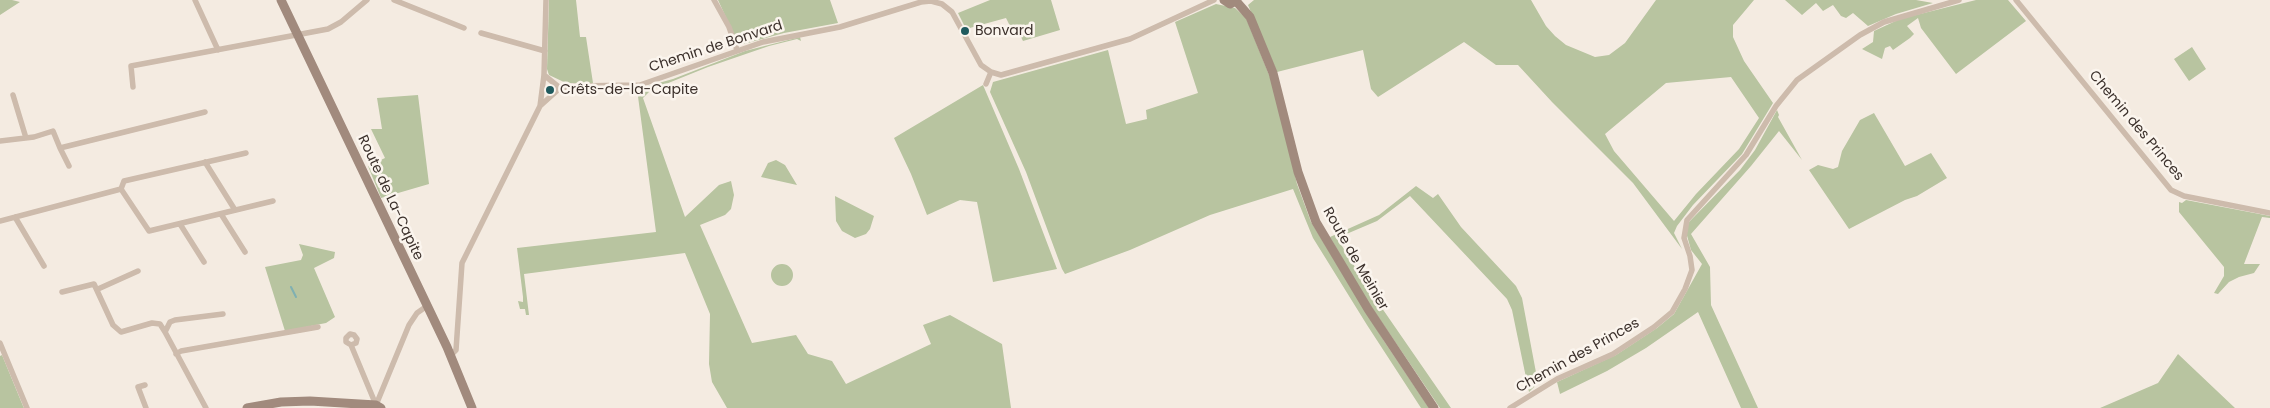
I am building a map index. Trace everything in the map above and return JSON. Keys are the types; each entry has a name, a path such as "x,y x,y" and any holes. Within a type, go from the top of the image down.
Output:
{"street":[{"path":"195,0 218,50"},
{"name":"Route de La-Capite","path":"282,0 427,306 472,408"},
{"path":"133,86 131,66 298,36 332,27 367,0"},
{"path":"394,0 464,28"},
{"path":"450,356 456,350 462,263 540,106 544,75 546,0"},
{"path":"714,0 729,27 737,50"},
{"path":"986,84 991,72 1008,74 1130,40 1214,0"},
{"path":"1224,0 1230,4 1237,1"},
{"name":"Chemin des Princes","path":"1510,408 1557,379 1612,354 1642,335 1672,312 1686,289 1692,270 1684,238 1687,220 1746,156 1776,106 1797,80 1860,35 1884,22 1959,0"},
{"name":"Chemin des Princes","path":"2016,0 2171,190 2184,196 2270,213"},
{"name":"Chemin de Bonvard","path":"560,88 640,85 737,50 790,36 855,23 921,2 931,1 942,4 952,12 976,60 991,72"},
{"name":"Route de Meinier","path":"1237,1 1250,17 1273,73 1298,172 1316,222 1368,309 1434,408"},
{"path":"481,33 545,51"},
{"path":"540,106 560,88 544,75"},
{"path":"13,95 26,138"},
{"path":"60,148 205,112"},
{"path":"0,141 26,138 53,131 69,166"},
{"path":"121,189 124,181 246,152"},
{"path":"205,162 235,210"},
{"path":"0,221 121,189"},
{"path":"121,189 148,231 273,201"},
{"path":"221,214 245,252"},
{"path":"15,217 44,266"},
{"path":"180,224 204,262"},
{"path":"62,292 96,287 138,271"},
{"path":"92,278 113,325 118,331 152,322 160,324 206,408"},
{"path":"378,406 409,324 417,313 427,306"},
{"path":"165,332 167,326 175,320 223,314"},
{"path":"176,354 181,351 318,327"},
{"path":"0,343 27,408"},
{"path":"351,345 378,406"},
{"path":"145,385 138,387 146,408"},
{"path":"247,408 281,402 310,401 378,406"}],"green space":[{"path":"0,0 12,0 20,2 0,15"},
{"path":"549,0 576,0 580,37 586,37 593,83 566,83 549,75 547,69"},
{"path":"718,0 830,0 838,23 784,33 744,44 736,39"},
{"path":"990,0 1051,0 1060,30 1023,41 1019,33 1014,34 1006,18 966,29 958,13"},
{"path":"1254,0 1531,0 1546,26 1555,36 1566,45 1595,57 1609,55 1625,43 1656,0 1754,0 1733,25 1733,37 1744,61 1773,103 1742,154 1693,205 1677,226 1674,233 1682,249 1633,183 1518,65 1496,65 1464,42 1378,97 1371,89 1363,50 1277,72 1248,5","holes":["1731,77 1759,118 1739,149 1696,194 1674,221 1614,151 1605,134 1666,83"]},
{"path":"1785,0 1916,0 1933,3 1896,14 1868,26 1853,13 1846,18 1841,16 1833,5 1823,11 1816,3 1802,15"},
{"path":"1976,0 2008,0 2026,21 1956,74 1921,28 1918,18 1907,26 1914,34 1893,50 1890,46 1885,48 1882,59 1862,49 1873,42 1874,31 1900,19"},
{"path":"1216,4 1235,8 1246,18 1274,87 1297,184 1311,222 1384,341 1429,408 1421,408 1367,325 1313,238 1293,189 1210,215 1130,250 1065,274 1062,269 1026,172 990,92 993,82 1108,50 1126,124 1147,119 1146,110 1198,93 1175,22"},
{"path":"800,37 801,41 797,39 769,46 708,67 651,90 643,98 685,217 719,185 731,181 734,195 731,209 725,215 700,225 752,343 796,335 808,354 832,361 846,384 931,344 923,325 950,315 1002,344 1011,408 727,408 712,382 709,364 710,314 685,253 524,274 529,315 526,315 525,309 520,309 518,301 523,302 523,297 517,248 656,232 637,89 673,79 745,51"},
{"path":"2192,47 2206,69 2189,81 2174,59"},
{"path":"983,85 1019,169 1057,269 993,282 977,202 960,200 927,215 894,138"},
{"path":"418,95 429,184 381,198 368,166 385,158 371,129 382,129 377,98"},
{"path":"1777,110 1778,117 1802,160 1779,131 1691,234 1710,267 1711,305 1758,408 1741,408 1698,312 1646,348 1607,371 1560,394 1557,382 1616,355 1657,328 1674,314 1702,264 1691,250 1686,232 1687,224 1740,170 1755,150"},
{"path":"1874,113 1905,166 1931,153 1947,178 1917,196 1905,200 1849,229 1809,170 1818,165 1833,169 1838,167 1842,151 1860,120"},
{"path":"776,160 785,165 797,185 761,177 768,163"},
{"path":"1416,186 1433,198 1438,194 1461,227 1516,286 1522,298 1538,383 1529,392 1512,310 1507,299 1410,196 1377,221 1337,238 1366,285 1451,408 1440,408 1360,290 1330,237 1379,215"},
{"path":"835,196 874,216 870,229 866,234 855,238 842,231 836,221"},
{"path":"2186,200 2270,216 2270,218 2262,217 2244,264 2260,264 2254,273 2229,282 2218,294 2214,293 2224,276 2224,267 2179,212 2179,202 2182,203"},
{"path":"299,244 335,252 334,258 314,268 335,317 326,323 285,331 265,267 301,260 303,255"},
{"path":"782,264 790,267 793,275 790,283 782,286 774,283 771,275 774,267"},
{"path":"2178,354 2235,408 2100,408 2158,383"},
{"path":"2,355 24,408 0,408 0,356"}],"waterway":[{"path":"291,287 296,297"}],"place":[{"name":"Bonvard","path":"965,31"},
{"name":"Crêts-de-la-Capite","path":"550,90"}]}
